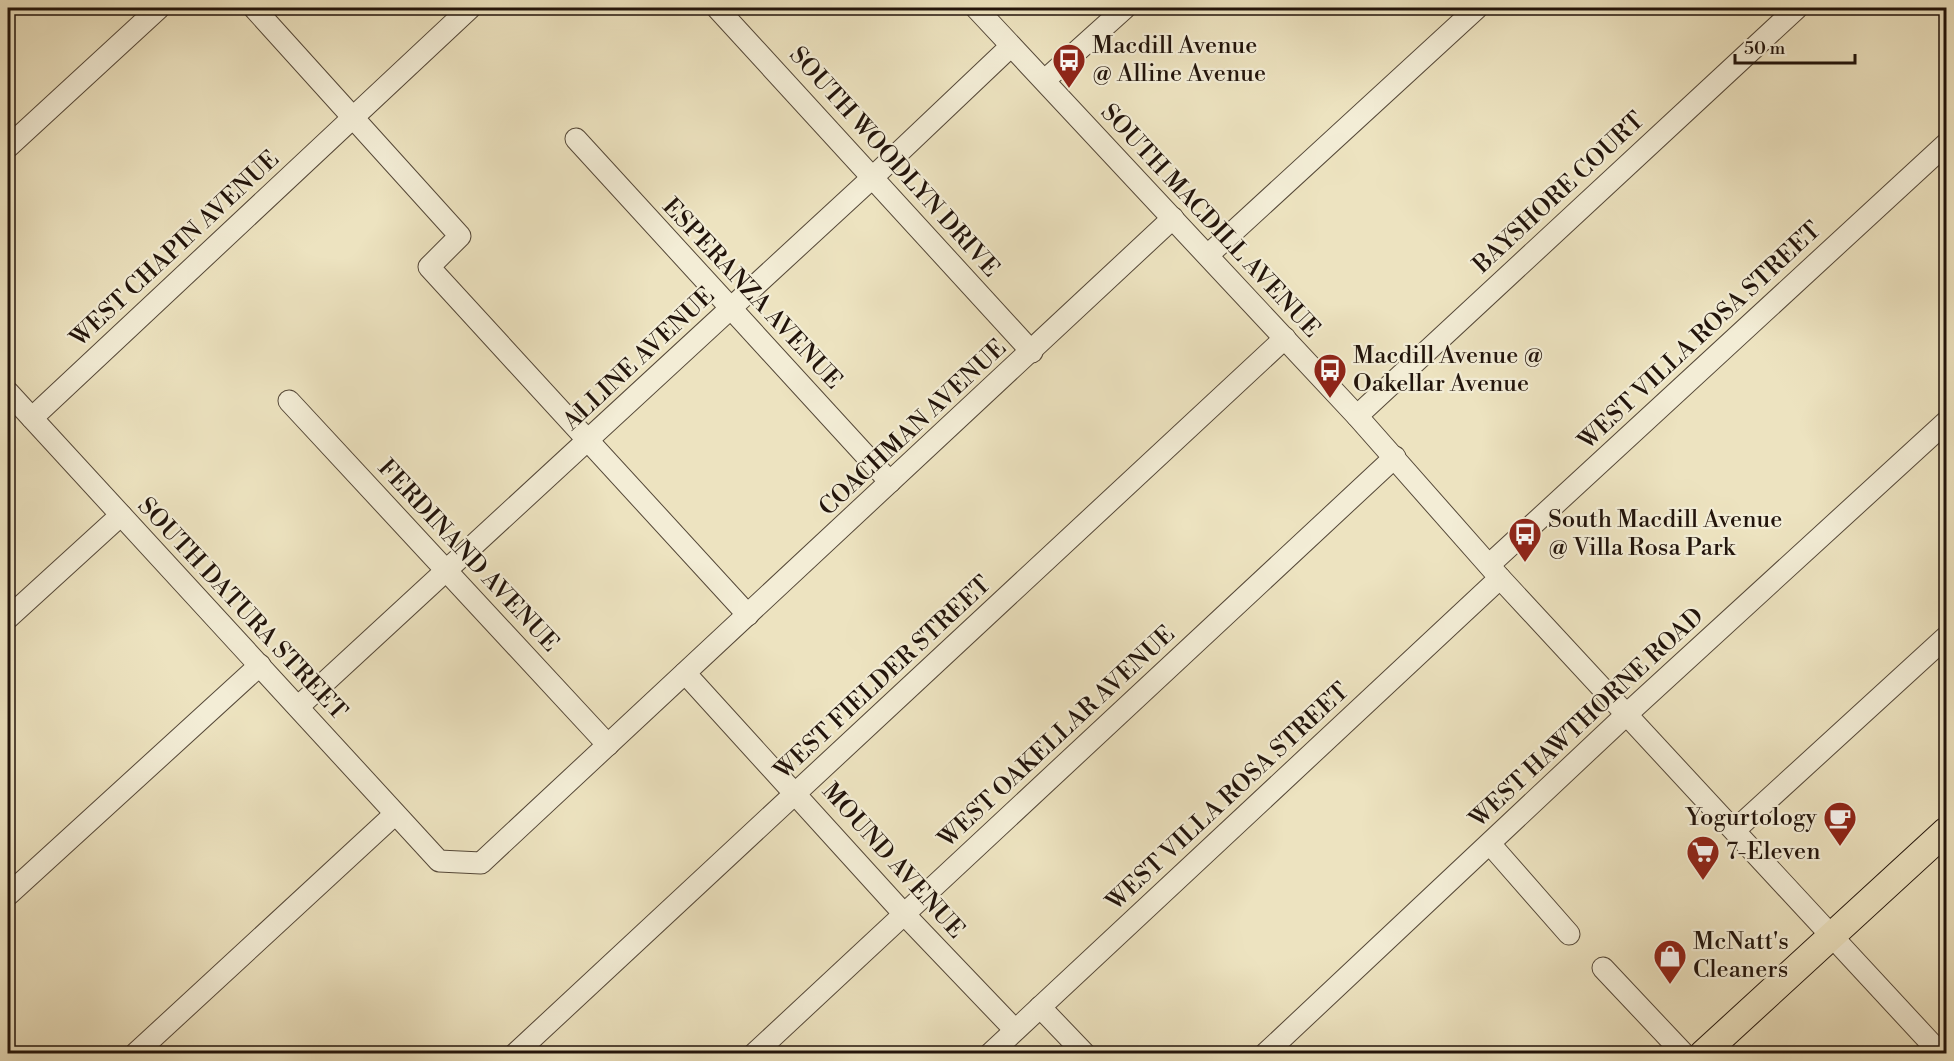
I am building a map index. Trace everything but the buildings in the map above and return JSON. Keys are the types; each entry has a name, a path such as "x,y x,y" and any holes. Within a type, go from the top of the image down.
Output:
{"main road":[{"path":"1703,1053 1831,934 1947,831"}],"street":[{"path":"8,147 159,8"},
{"path":"255,8 460,236 429,267 748,615"},
{"name":"WEST CHAPIN AVENUE","path":"32,418 470,8"},
{"name":"SOUTH WOODLYN DRIVE","path":"717,8 1032,352"},
{"name":"SOUTH MACDILL AVENUE","path":"976,8 1395,457 1495,572 1736,829 1941,1053"},
{"path":"1045,80 1125,8"},
{"path":"1208,255 1477,8"},
{"name":"BAYSHORE COURT","path":"1357,416 1797,8"},
{"name":"ALLINE AVENUE","path":"298,707 590,440 1011,46"},
{"name":"ESPERANZA AVENUE","path":"576,139 890,482"},
{"name":"WEST VILLA ROSA STREET","path":"990,1053 1947,144"},
{"name":"COACHMAN AVENUE","path":"439,861 481,862 1173,219"},
{"name":"WEST FIELDER STREET","path":"515,1053 1285,338"},
{"name":"SOUTH DATURA STREET","path":"8,392 260,665 394,815 439,861"},
{"name":"FERDINAND AVENUE","path":"289,401 609,745"},
{"name":"WEST HAWTHORNE ROAD","path":"1264,1053 1627,714 1947,422"},
{"name":"WEST OAKELLAR AVENUE","path":"754,1053 1395,457"},
{"path":"8,618 121,515"},
{"path":"1736,829 1947,637"},
{"path":"8,895 260,665"},
{"name":"MOUND AVENUE","path":"685,673 904,914 1015,1030"},
{"path":"135,1053 394,815"},
{"path":"1490,844 1569,934"},
{"path":"1603,968 1684,1053"},
{"path":"1040,1007 1085,1053"}],"place":[{"name":"Macdill Avenue @ Alline Avenue","path":"1069,89"},
{"name":"Macdill Avenue @ Oakellar Avenue","path":"1330,399"},
{"name":"South Macdill Avenue @ Villa Rosa Park","path":"1525,563"},
{"name":"Yogurtology","path":"1840,847"},
{"name":"7-Eleven","path":"1703,881"},
{"name":"McNatt's Cleaners","path":"1670,985"}]}
